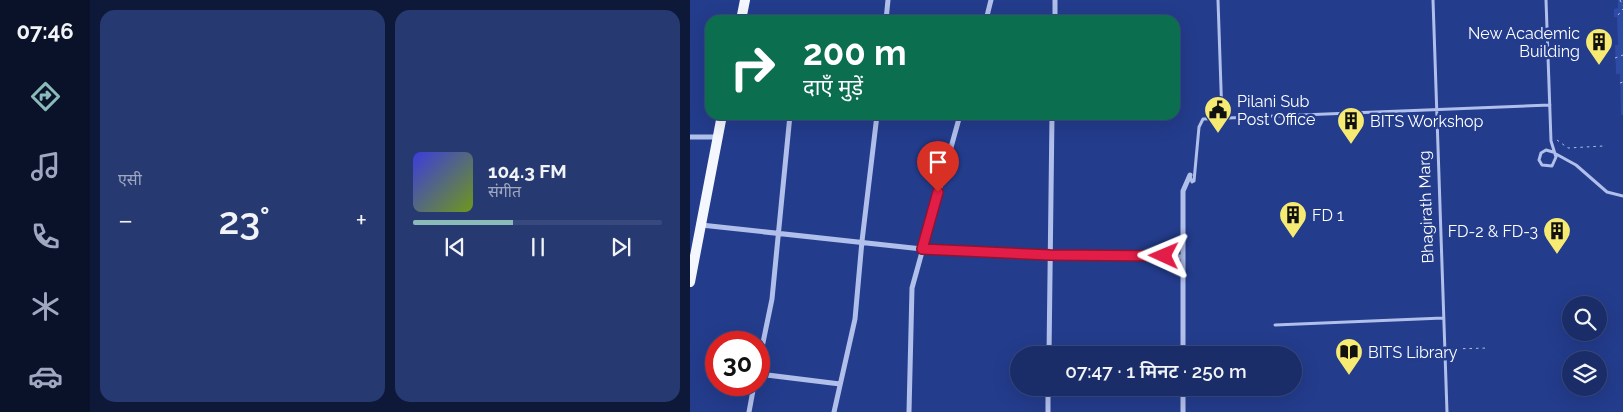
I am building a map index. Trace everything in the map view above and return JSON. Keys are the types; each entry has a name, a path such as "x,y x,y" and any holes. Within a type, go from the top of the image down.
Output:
{"main road":[{"path":"742,15 745,0"},
{"path":"690,282 721,120"}],"street":[{"path":"886,15 888,0"},
{"path":"987,15 991,0"},
{"path":"1055,0 1055,15"},
{"path":"765,331 772,299 789,120"},
{"path":"834,412 855,319 876,120"},
{"path":"909,412 912,288 959,120"},
{"path":"1049,346 1052,120"},
{"path":"690,137 718,136"},
{"path":"1183,346 1183,191 1190,175"},
{"path":"701,225 922,249 1050,255 1183,257"},
{"path":"770,375 840,384"},
{"path":"749,412 752,396"},
{"path":"1048,396 1048,412"},
{"path":"1183,396 1183,412"}],"lane":[{"path":"1218,0 1222,118"},
{"name":"Bhagirath Marg","path":"1432,0 1447,412"},
{"path":"1546,0 1550,130 1554,153 1556,161 1552,166 1545,167 1540,163 1539,156 1543,151 1554,153 1576,165 1607,192 1623,196"},
{"path":"1190,175 1192,182 1194,181 1200,122 1203,119 1550,105"},
{"path":"1275,325 1444,318"}],"path":[{"path":"1620,0 1623,6"},
{"path":"1618,15 1623,9"},
{"path":"1548,35 1581,35"},
{"path":"1615,58 1623,55"},
{"path":"1550,130 1555,138 1568,148 1603,146"},
{"path":"1445,350 1489,348"}],"shaded area":[{"path":"1618,0 1623,0 1623,115 1621,115 1620,74 1616,74 1615,45 1618,45 1617,17 1614,17 1614,9 1618,8"}],"place":[{"name":"New Academic Building","path":"1599,66"},
{"name":"Pilani Sub Post Office","path":"1218,134"},
{"name":"BITS Workshop","path":"1351,145"},
{"name":"FD 1","path":"1293,239"},
{"name":"FD-2 & FD-3","path":"1557,255"},
{"name":"BITS Library","path":"1349,376"}],"route":[{"path":"938,192 922,249 1050,255 1164,256"}]}
